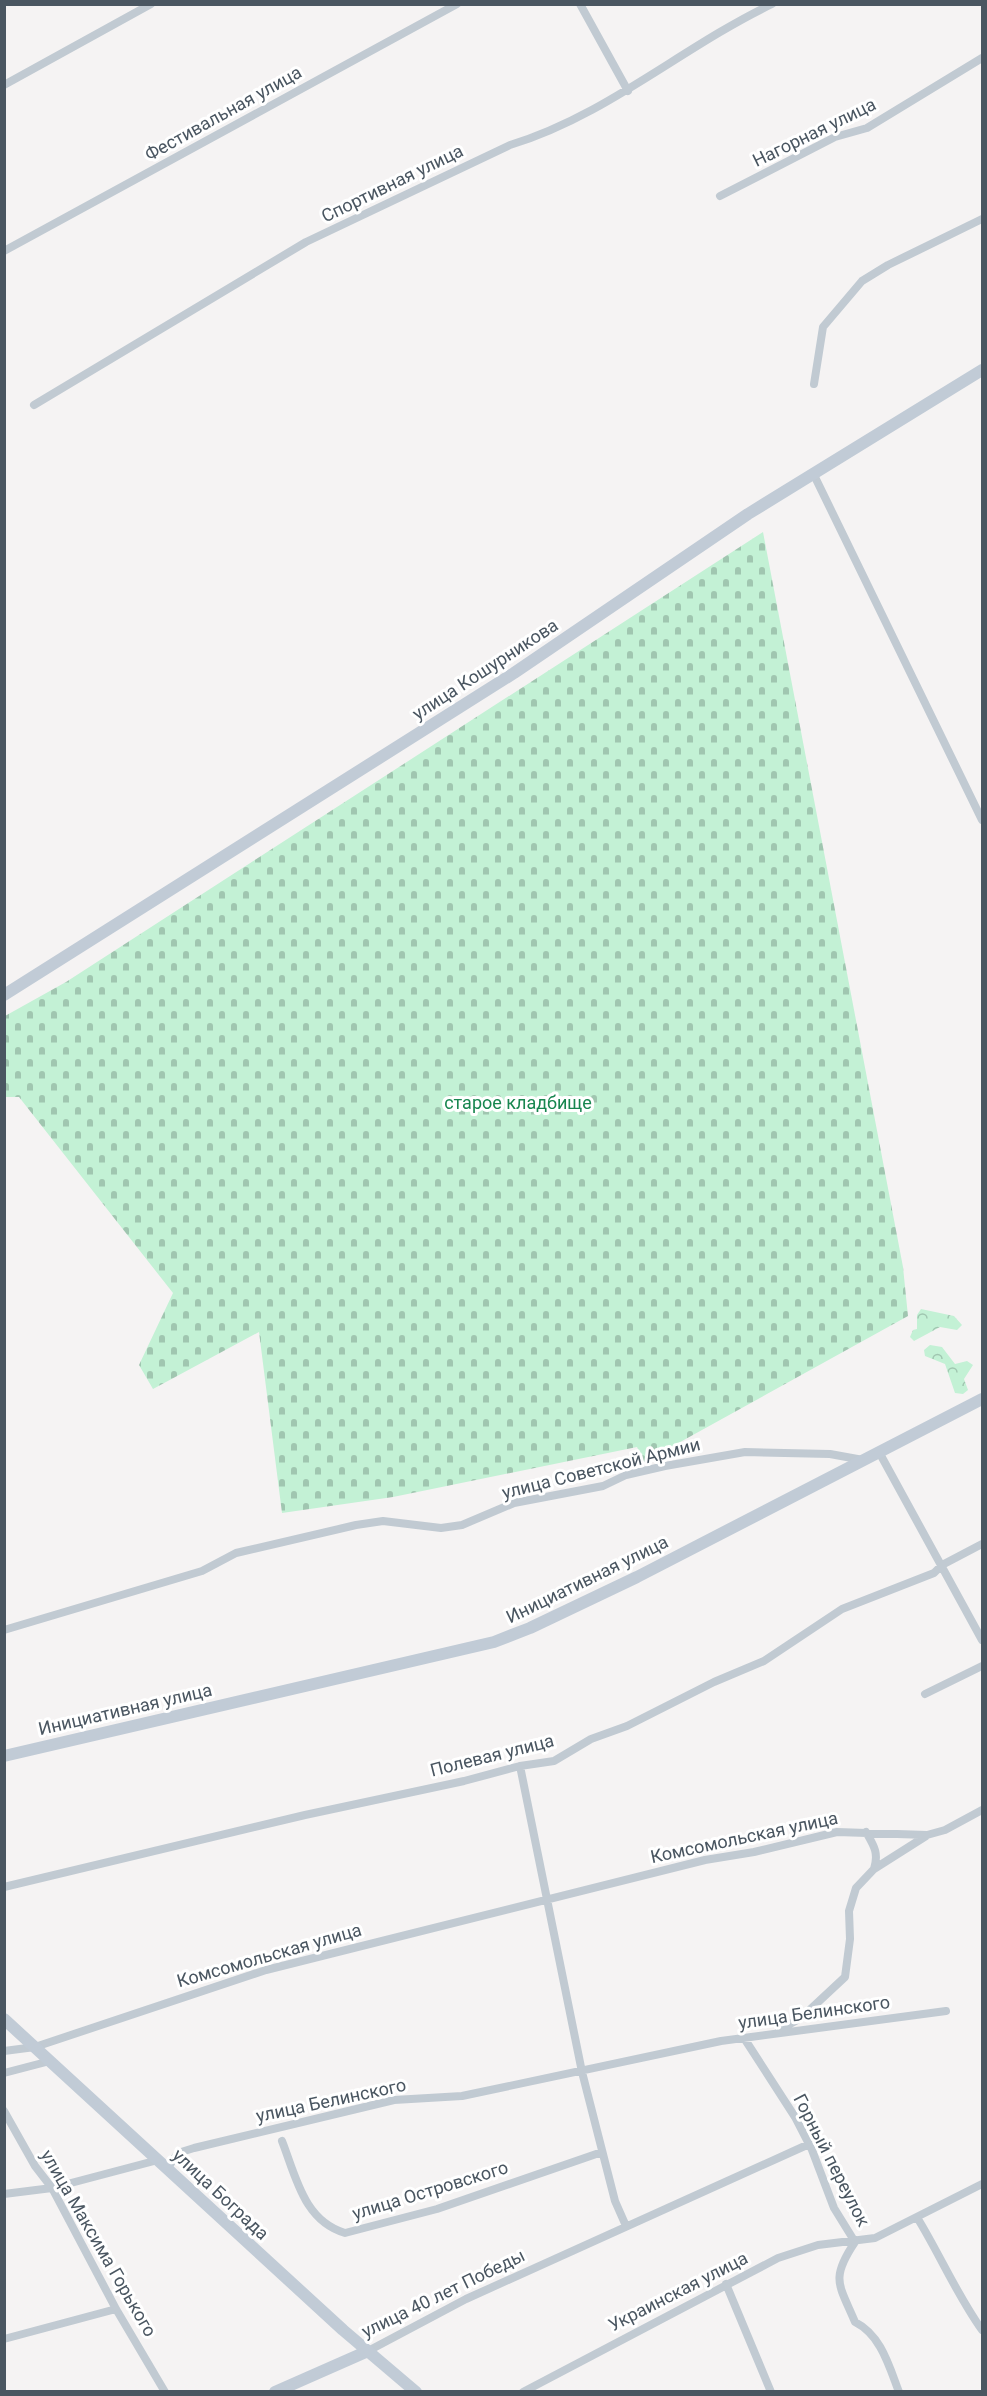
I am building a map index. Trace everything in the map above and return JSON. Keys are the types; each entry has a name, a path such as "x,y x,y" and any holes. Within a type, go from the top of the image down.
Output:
{"main road":[{"name":"улица Кошурникова","path":"4,995 514,673 813,473 982,370"},
{"name":"Инициативная улица","path":"4,1755 494,1642 530,1628 637,1577 982,1399"},
{"name":"улица Бограда","path":"4,2019 368,2351 416,2391"},
{"name":"улица 40 лет Победы","path":"275,2391 368,2351"}],"street":[{"path":"4,85 152,4"},
{"name":"Фестивальная улица","path":"4,251 457,4"},
{"path":"580,4 628,91"},
{"name":"Спортивная улица","path":"34,405 306,242 510,145 540,135 628,91 664,66 772,4"},
{"name":"Нагорная улица","path":"720,196 835,137 867,128 982,58"},
{"path":"814,384 823,327 862,281 982,219"},
{"path":"813,473 982,820"},
{"name":"улица Советской Армии","path":"4,1630 202,1570 246,1550 356,1525 383,1521 441,1528 462,1526 514,1503 603,1486 626,1475 665,1466 745,1452 830,1454 865,1460"},
{"path":"879,1452 982,1640"},
{"name":"Полевая улица","path":"4,1887 305,1815 464,1781 520,1766 554,1761 591,1739 627,1726 714,1682 764,1661 842,1610 934,1573 942,1565 982,1544"},
{"path":"925,1694 982,1666"},
{"path":"520,1766 545,1880 546,1899 582,2072 615,2201 626,2226"},
{"name":"Комсомольская улица","path":"4,2051 35,2047 266,1970 546,1899 705,1860 754,1852 837,1832 927,1835 945,1830 982,1810"},
{"path":"866,1832 876,1849 878,1858 874,1869"},
{"path":"774,2033 801,2018 845,1977 850,1939 850,1900 856,1888 874,1869 927,1835"},
{"name":"улица Белинского","path":"167,2169 178,2153 394,2100 462,2096 744,2038 946,2011"},
{"name":"Горный переулок","path":"744,2038 795,2117 807,2145 812,2150 834,2208 855,2242 841,2263 838,2281 855,2322 868,2329 884,2355 899,2391"},
{"path":"4,2073 50,2061"},
{"name":"улица Максима Горького","path":"4,2111 35,2166 52,2188 116,2309 165,2391"},
{"name":"улица Островского","path":"282,2141 304,2200 319,2219 333,2229 345,2233 437,2209 602,2152"},
{"name":"улица 40 лет Победы","path":"368,2351 466,2299 807,2145"},
{"path":"4,2194 52,2188 158,2160"},
{"name":"Украинская улица","path":"523,2391 726,2284 799,2249 875,2238 982,2184"},
{"path":"918,2218 946,2265 964,2304 982,2330"},
{"path":"726,2284 771,2391"},
{"path":"4,2339 116,2309"}],"green space":[{"name":"старое кладбище","path":"763,532 903,1267 908,1316 644,1462 637,1447 393,1497 282,1513 259,1332 153,1389 139,1365 173,1293 19,1097 5,1097 5,1016 66,982"},
{"path":"921,1309 954,1316 962,1325 957,1330 940,1327 914,1341 910,1337 913,1330 917,1329 917,1315"},
{"path":"930,1345 942,1347 955,1364 967,1361 973,1365 964,1379 968,1390 963,1394 955,1393 945,1364 925,1356 924,1350"}]}
